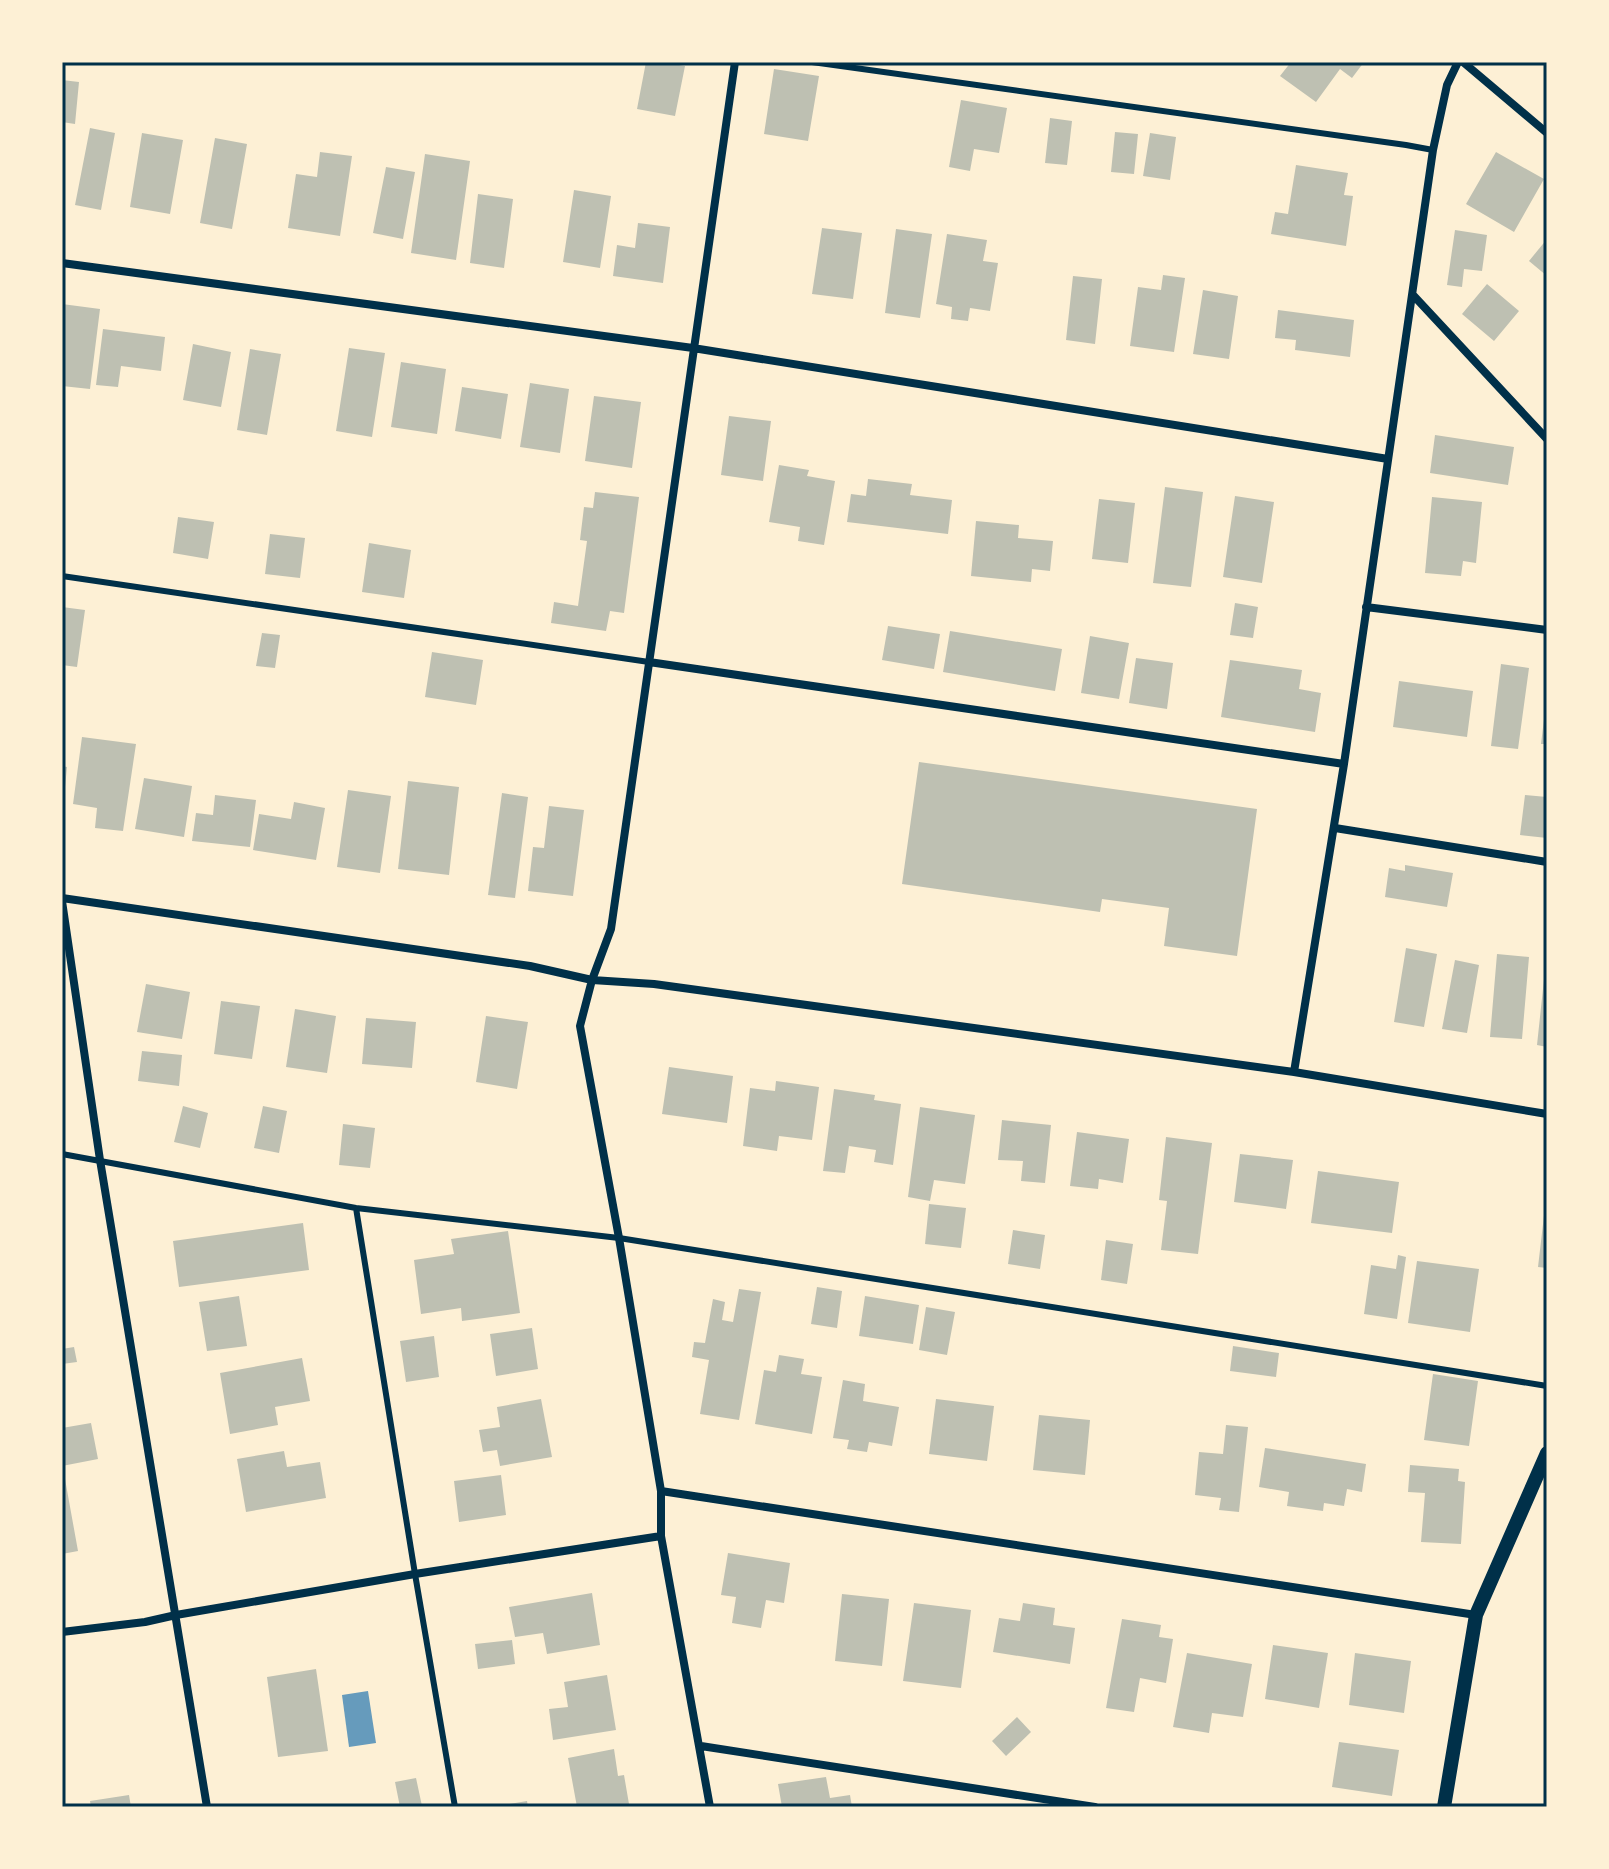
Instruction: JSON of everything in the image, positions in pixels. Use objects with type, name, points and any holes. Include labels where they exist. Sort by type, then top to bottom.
[{"type":"street","points":[[710,1807],[661,1536],[661,1491],[580,1026],[592,980],[611,929],[735,62]]},
{"type":"street","points":[[1294,1072],[1335,828],[1433,150],[1447,85],[1460,62],[1547,133]]},
{"type":"street","points":[[62,263],[693,348],[1388,459]]},
{"type":"street","points":[[1413,295],[1547,439]]},
{"type":"street","points":[[1366,607],[1547,630]]},
{"type":"street","points":[[649,662],[1344,764]]},
{"type":"street","points":[[1335,828],[1547,862]]},
{"type":"street","points":[[207,1807],[100,1160],[62,899],[530,966],[592,980],[654,984],[1294,1072],[1547,1114]]},
{"type":"street","points":[[1444,1807],[1476,1615],[1547,1453]]},
{"type":"street","points":[[661,1491],[1476,1615]]},
{"type":"street","points":[[62,1632],[145,1622],[415,1574],[661,1536]]},
{"type":"street","points":[[701,1746],[1095,1807]]},
{"type":"lane","points":[[812,62],[1433,150]]},
{"type":"lane","points":[[62,576],[649,662]]},
{"type":"lane","points":[[62,1154],[356,1208],[619,1238],[1547,1386]]},
{"type":"lane","points":[[356,1208],[455,1807]]},
{"type":"water","points":[[368,1691],[376,1743],[349,1747],[342,1695]]},
{"type":"building","points":[[646,62],[685,66],[675,116],[637,109]]},
{"type":"building","points":[[1291,62],[1364,62],[1352,78],[1340,69],[1316,102],[1280,76]]},
{"type":"building","points":[[774,69],[819,76],[808,141],[764,134]]},
{"type":"building","points":[[62,80],[79,82],[75,124],[62,122]]},
{"type":"building","points":[[961,100],[1007,108],[999,153],[974,149],[970,171],[949,167]]},
{"type":"building","points":[[1050,118],[1072,121],[1067,165],[1045,163]]},
{"type":"building","points":[[90,128],[115,133],[101,210],[75,205]]},
{"type":"building","points":[[1115,132],[1138,134],[1134,174],[1111,172]]},
{"type":"building","points":[[142,133],[183,140],[170,214],[130,207]]},
{"type":"building","points":[[1150,133],[1176,137],[1170,180],[1143,176]]},
{"type":"building","points":[[215,138],[247,144],[232,229],[200,223]]},
{"type":"building","points":[[320,152],[352,156],[340,236],[288,228],[296,174],[317,177]]},
{"type":"building","points":[[1496,152],[1544,179],[1514,232],[1466,204]]},
{"type":"building","points":[[425,154],[470,161],[456,260],[411,253]]},
{"type":"building","points":[[1296,165],[1348,173],[1344,195],[1353,196],[1346,246],[1271,234],[1275,212],[1288,214]]},
{"type":"building","points":[[386,167],[415,172],[403,239],[373,233]]},
{"type":"building","points":[[574,190],[611,196],[600,268],[563,262]]},
{"type":"building","points":[[478,194],[513,199],[504,268],[470,263]]},
{"type":"building","points":[[638,223],[670,227],[663,283],[613,276],[617,245],[635,248]]},
{"type":"building","points":[[822,228],[862,233],[853,299],[812,294]]},
{"type":"building","points":[[896,229],[932,234],[920,318],[885,313]]},
{"type":"building","points":[[1455,230],[1487,235],[1482,271],[1464,269],[1462,287],[1447,285]]},
{"type":"building","points":[[947,234],[987,240],[983,261],[998,263],[990,311],[970,308],[968,321],[951,319],[952,307],[936,304]]},
{"type":"building","points":[[1547,239],[1547,276],[1529,261]]},
{"type":"building","points":[[1163,275],[1185,278],[1174,352],[1130,346],[1138,287],[1161,290]]},
{"type":"building","points":[[1073,276],[1102,279],[1095,344],[1066,340]]},
{"type":"building","points":[[1487,284],[1519,311],[1494,341],[1462,314]]},
{"type":"building","points":[[1203,290],[1238,296],[1229,359],[1193,354]]},
{"type":"building","points":[[62,304],[100,309],[90,389],[62,386]]},
{"type":"building","points":[[1278,310],[1354,320],[1350,357],[1295,350],[1296,340],[1275,338]]},
{"type":"building","points":[[103,329],[165,337],[161,371],[121,366],[118,387],[96,385]]},
{"type":"building","points":[[193,344],[231,352],[221,407],[183,400]]},
{"type":"building","points":[[349,348],[385,353],[372,437],[336,431]]},
{"type":"building","points":[[250,349],[281,354],[267,435],[237,430]]},
{"type":"building","points":[[401,362],[446,369],[437,434],[391,427]]},
{"type":"building","points":[[530,383],[569,389],[560,453],[520,447]]},
{"type":"building","points":[[462,387],[508,394],[501,439],[455,431]]},
{"type":"building","points":[[594,396],[641,402],[632,468],[585,461]]},
{"type":"building","points":[[729,416],[771,421],[763,481],[721,475]]},
{"type":"building","points":[[1435,435],[1514,447],[1508,485],[1430,473]]},
{"type":"building","points":[[779,465],[809,470],[807,476],[835,481],[824,545],[798,541],[800,527],[769,522]]},
{"type":"building","points":[[868,479],[912,484],[910,495],[952,500],[948,534],[847,522],[851,494],[866,496]]},
{"type":"building","points":[[1165,487],[1203,492],[1191,587],[1153,583]]},
{"type":"building","points":[[595,492],[639,497],[624,613],[610,611],[606,631],[551,623],[554,602],[578,606],[587,541],[580,540],[584,507],[593,508]]},
{"type":"building","points":[[1235,496],[1274,502],[1262,583],[1223,577]]},
{"type":"building","points":[[1432,497],[1482,502],[1476,563],[1463,561],[1461,576],[1425,573]]},
{"type":"building","points":[[1099,499],[1135,503],[1128,563],[1092,559]]},
{"type":"building","points":[[178,517],[214,522],[208,559],[173,553]]},
{"type":"building","points":[[976,521],[1019,525],[1018,538],[1053,541],[1050,571],[1032,569],[1031,582],[971,576]]},
{"type":"building","points":[[270,534],[305,538],[300,578],[265,574]]},
{"type":"building","points":[[369,543],[411,550],[404,598],[362,592]]},
{"type":"building","points":[[1235,603],[1258,607],[1253,638],[1230,635]]},
{"type":"building","points":[[62,607],[85,610],[77,667],[62,665]]},
{"type":"building","points":[[888,626],[940,634],[934,669],[882,660]]},
{"type":"building","points":[[950,631],[1062,649],[1055,691],[943,672]]},
{"type":"building","points":[[262,633],[280,635],[275,668],[256,666]]},
{"type":"building","points":[[1090,636],[1129,643],[1119,699],[1081,693]]},
{"type":"building","points":[[432,652],[483,660],[476,705],[425,697]]},
{"type":"building","points":[[1136,658],[1173,663],[1167,709],[1129,703]]},
{"type":"building","points":[[1230,660],[1302,670],[1299,689],[1321,693],[1315,732],[1221,717]]},
{"type":"building","points":[[1501,664],[1529,668],[1518,749],[1491,746]]},
{"type":"building","points":[[1399,681],[1473,691],[1467,737],[1393,727]]},
{"type":"building","points":[[1545,711],[1547,744],[1541,744]]},
{"type":"building","points":[[82,737],[136,744],[123,831],[95,828],[97,808],[73,804]]},
{"type":"building","points":[[919,762],[1257,809],[1237,956],[1164,946],[1169,908],[1102,899],[1100,912],[902,884]]},
{"type":"building","points":[[62,766],[67,767],[64,797],[62,797]]},
{"type":"building","points":[[144,778],[192,786],[184,837],[135,829]]},
{"type":"building","points":[[408,781],[459,787],[449,875],[398,869]]},
{"type":"building","points":[[348,790],[391,796],[380,873],[337,867]]},
{"type":"building","points":[[502,793],[528,797],[515,898],[488,895]]},
{"type":"building","points":[[215,795],[256,800],[250,847],[192,841],[196,813],[213,815]]},
{"type":"building","points":[[1525,795],[1547,797],[1547,838],[1520,835]]},
{"type":"building","points":[[294,802],[325,808],[316,860],[253,850],[259,814],[291,819]]},
{"type":"building","points":[[549,806],[584,810],[573,896],[528,891],[533,847],[544,848]]},
{"type":"building","points":[[1405,865],[1453,873],[1447,907],[1385,897],[1389,868],[1405,871]]},
{"type":"building","points":[[1406,948],[1437,954],[1424,1027],[1394,1022]]},
{"type":"building","points":[[1497,954],[1529,957],[1522,1039],[1490,1037]]},
{"type":"building","points":[[1455,960],[1479,965],[1467,1033],[1442,1029]]},
{"type":"building","points":[[1547,970],[1547,1047],[1537,1045]]},
{"type":"building","points":[[146,984],[190,992],[182,1039],[137,1032]]},
{"type":"building","points":[[221,1001],[260,1006],[252,1059],[214,1054]]},
{"type":"building","points":[[295,1009],[336,1016],[327,1073],[286,1067]]},
{"type":"building","points":[[486,1016],[528,1022],[517,1089],[476,1082]]},
{"type":"building","points":[[366,1018],[416,1022],[412,1068],[362,1064]]},
{"type":"building","points":[[142,1051],[182,1055],[179,1086],[138,1081]]},
{"type":"building","points":[[669,1067],[733,1076],[727,1123],[662,1114]]},
{"type":"building","points":[[776,1081],[819,1087],[812,1140],[779,1136],[777,1151],[743,1146],[750,1088],[775,1091]]},
{"type":"building","points":[[834,1089],[875,1095],[874,1100],[901,1104],[893,1165],[874,1162],[876,1150],[849,1146],[845,1173],[823,1171]]},
{"type":"building","points":[[183,1106],[208,1113],[200,1148],[174,1142]]},
{"type":"building","points":[[263,1106],[287,1111],[279,1153],[254,1148]]},
{"type":"building","points":[[920,1107],[975,1115],[965,1184],[934,1180],[930,1201],[908,1197]]},
{"type":"building","points":[[1002,1120],[1051,1125],[1045,1183],[1021,1181],[1023,1161],[998,1160]]},
{"type":"building","points":[[343,1124],[375,1128],[370,1168],[339,1165]]},
{"type":"building","points":[[1077,1132],[1129,1139],[1123,1183],[1099,1179],[1098,1189],[1070,1186]]},
{"type":"building","points":[[1166,1137],[1212,1143],[1198,1254],[1161,1250],[1167,1201],[1159,1200]]},
{"type":"building","points":[[1240,1154],[1293,1160],[1286,1209],[1234,1202]]},
{"type":"building","points":[[1318,1171],[1399,1182],[1392,1233],[1311,1223]]},
{"type":"building","points":[[929,1204],[966,1208],[961,1248],[925,1244]]},
{"type":"building","points":[[1547,1207],[1547,1268],[1538,1267]]},
{"type":"building","points":[[303,1223],[309,1270],[179,1287],[173,1241]]},
{"type":"building","points":[[1013,1230],[1045,1235],[1040,1269],[1008,1264]]},
{"type":"building","points":[[508,1231],[520,1313],[462,1321],[461,1308],[421,1314],[414,1260],[454,1254],[451,1239]]},
{"type":"building","points":[[1106,1240],[1133,1244],[1127,1284],[1101,1280]]},
{"type":"building","points":[[1398,1255],[1406,1257],[1397,1319],[1364,1314],[1371,1265],[1396,1269]]},
{"type":"building","points":[[1417,1261],[1479,1269],[1470,1332],[1408,1323]]},
{"type":"building","points":[[817,1287],[842,1291],[837,1328],[811,1324]]},
{"type":"building","points":[[739,1289],[761,1292],[739,1420],[700,1414],[709,1360],[692,1357],[694,1342],[705,1343],[713,1299],[725,1302],[722,1320],[733,1322]]},
{"type":"building","points":[[239,1296],[247,1346],[207,1351],[199,1302]]},
{"type":"building","points":[[865,1296],[919,1305],[913,1344],[859,1336]]},
{"type":"building","points":[[926,1307],[955,1312],[947,1355],[919,1350]]},
{"type":"building","points":[[532,1328],[538,1369],[496,1376],[490,1334]]},
{"type":"building","points":[[434,1336],[439,1377],[406,1382],[400,1341]]},
{"type":"building","points":[[1233,1346],[1279,1353],[1276,1377],[1230,1371]]},
{"type":"building","points":[[74,1347],[77,1362],[62,1364],[62,1349]]},
{"type":"building","points":[[779,1355],[804,1359],[801,1374],[822,1377],[812,1434],[755,1424],[764,1370],[776,1372]]},
{"type":"building","points":[[302,1358],[310,1401],[275,1407],[278,1425],[230,1434],[220,1373]]},
{"type":"building","points":[[1433,1374],[1478,1381],[1469,1446],[1424,1440]]},
{"type":"building","points":[[843,1380],[865,1384],[863,1401],[899,1407],[892,1446],[869,1442],[867,1452],[847,1449],[849,1440],[833,1438]]},
{"type":"building","points":[[541,1399],[552,1457],[500,1466],[497,1450],[483,1452],[479,1430],[500,1427],[497,1407]]},
{"type":"building","points":[[936,1399],[994,1406],[987,1461],[929,1454]]},
{"type":"building","points":[[1039,1415],[1090,1420],[1085,1475],[1033,1470]]},
{"type":"building","points":[[91,1423],[98,1459],[62,1466],[62,1428]]},
{"type":"building","points":[[1226,1425],[1248,1427],[1239,1512],[1219,1510],[1221,1498],[1195,1495],[1199,1452],[1223,1454]]},
{"type":"building","points":[[1265,1448],[1366,1464],[1362,1492],[1347,1489],[1344,1506],[1324,1503],[1323,1511],[1287,1506],[1289,1492],[1259,1487]]},
{"type":"building","points":[[284,1451],[287,1467],[320,1462],[326,1498],[246,1512],[237,1459]]},
{"type":"building","points":[[1410,1465],[1459,1469],[1458,1481],[1465,1482],[1461,1544],[1421,1542],[1425,1493],[1408,1492]]},
{"type":"building","points":[[501,1475],[506,1515],[459,1522],[454,1481]]},
{"type":"building","points":[[62,1479],[65,1479],[78,1551],[62,1554]]},
{"type":"building","points":[[728,1553],[790,1563],[784,1603],[766,1600],[761,1628],[732,1623],[736,1597],[721,1595]]},
{"type":"building","points":[[592,1593],[600,1645],[547,1654],[543,1633],[515,1637],[509,1607]]},
{"type":"building","points":[[842,1594],[889,1599],[882,1666],[835,1661]]},
{"type":"building","points":[[914,1603],[971,1610],[961,1688],[903,1681]]},
{"type":"building","points":[[1023,1603],[1055,1608],[1053,1625],[1075,1628],[1070,1664],[993,1652],[999,1618],[1020,1621]]},
{"type":"building","points":[[1122,1619],[1161,1625],[1159,1637],[1173,1639],[1166,1683],[1140,1678],[1134,1712],[1106,1708]]},
{"type":"building","points":[[512,1640],[515,1664],[478,1669],[475,1644]]},
{"type":"building","points":[[1273,1645],[1328,1653],[1319,1708],[1265,1699]]},
{"type":"building","points":[[1187,1653],[1252,1664],[1243,1717],[1212,1713],[1209,1733],[1173,1727]]},
{"type":"building","points":[[1355,1653],[1411,1661],[1404,1713],[1349,1705]]},
{"type":"building","points":[[316,1669],[328,1751],[278,1757],[267,1677]]},
{"type":"building","points":[[607,1675],[616,1730],[553,1740],[549,1709],[568,1707],[564,1682]]},
{"type":"building","points":[[1017,1717],[1031,1732],[1006,1756],[992,1741]]},
{"type":"building","points":[[1339,1742],[1399,1750],[1392,1796],[1332,1787]]},
{"type":"building","points":[[614,1749],[618,1776],[624,1775],[629,1804],[577,1807],[568,1758]]},
{"type":"building","points":[[826,1777],[830,1798],[850,1795],[852,1807],[782,1807],[778,1784]]},
{"type":"building","points":[[416,1778],[422,1806],[400,1807],[395,1782]]},
{"type":"building","points":[[129,1795],[131,1807],[91,1807],[90,1801]]},
{"type":"building","points":[[527,1801],[528,1807],[503,1807],[503,1805]]}]
